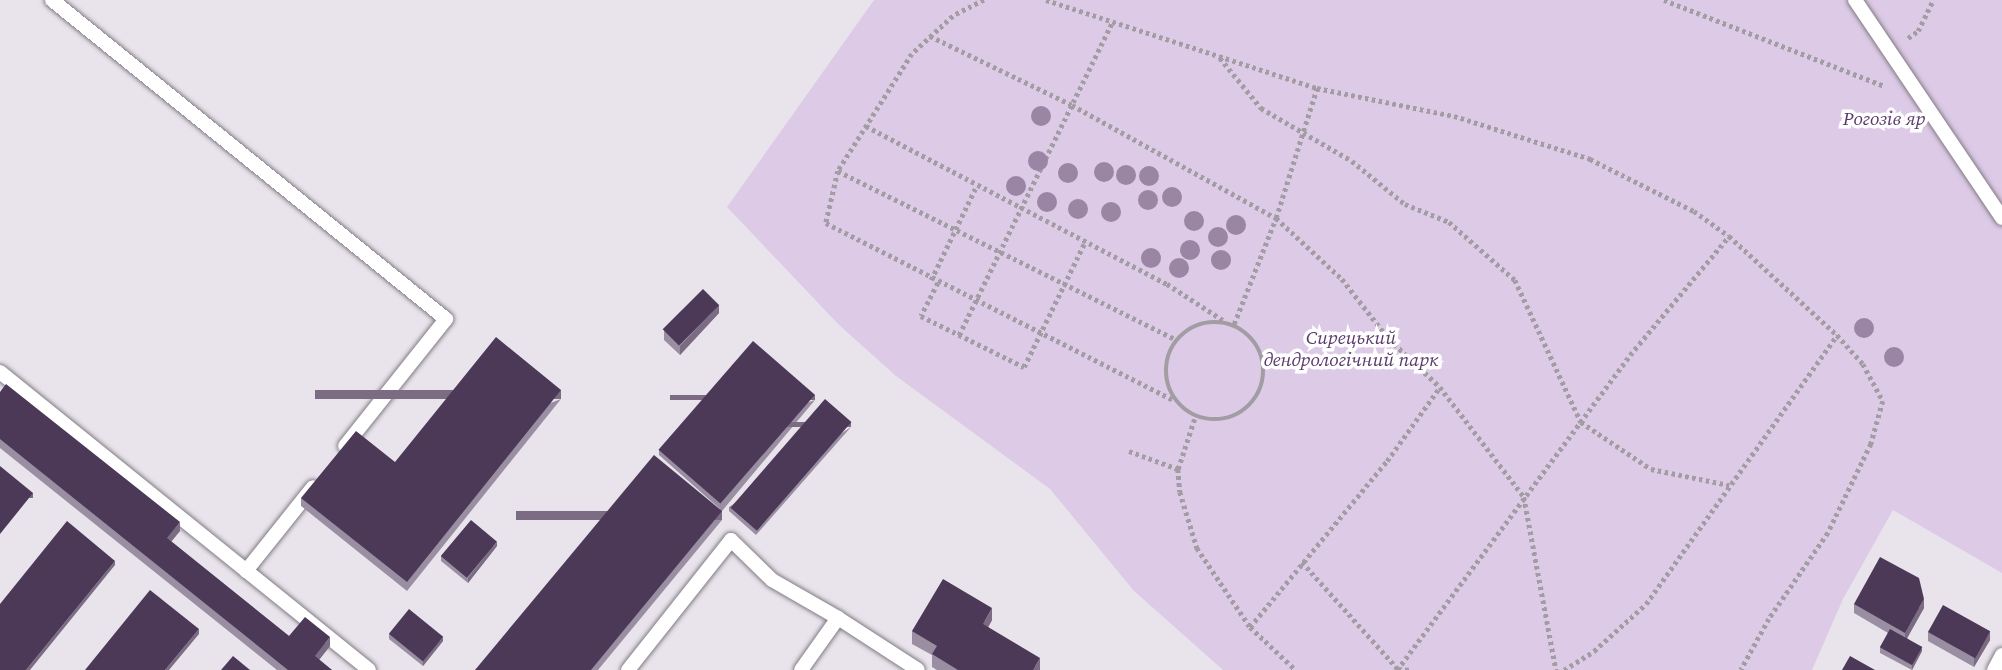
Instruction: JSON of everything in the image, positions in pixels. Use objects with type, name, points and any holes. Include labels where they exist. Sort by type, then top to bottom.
[{"type":"lane","points":[[52,0],[446,319],[246,570]]},
{"type":"lane","points":[[1856,0],[2002,218]]},
{"type":"lane","points":[[0,372],[369,670]]},
{"type":"lane","points":[[628,670],[731,540],[772,580],[838,618],[918,670]]},
{"type":"lane","points":[[801,670],[838,618]]},
{"type":"lane","points":[[1994,670],[2002,655]]},
{"type":"path","points":[[866,126],[976,187],[1167,284],[1226,322],[1234,324],[1256,343],[1265,371],[1259,395],[1243,413],[1220,421],[1195,417],[1174,400],[938,283],[826,223],[838,171],[866,126],[912,54],[953,16],[984,0]]},
{"type":"path","points":[[1046,0],[1317,88],[1454,116],[1590,159],[1656,189],[1728,236],[1837,335],[1863,364],[1883,401],[1871,444],[1828,533],[1769,619],[1741,670]]},
{"type":"path","points":[[1664,0],[1923,100]]},
{"type":"path","points":[[1894,57],[1918,30],[1933,0]]},
{"type":"path","points":[[959,335],[1112,23]]},
{"type":"path","points":[[930,36],[1072,105],[1276,218],[1342,279],[1389,339],[1440,387],[1524,498],[1556,670]]},
{"type":"path","points":[[1219,57],[1261,107],[1352,161],[1405,204],[1449,222],[1515,280],[1581,422],[1651,469],[1729,485]]},
{"type":"path","points":[[1234,324],[1276,218],[1306,132],[1317,88]]},
{"type":"path","points":[[838,171],[1175,339]]},
{"type":"path","points":[[931,279],[976,187]]},
{"type":"path","points":[[1397,669],[1581,422],[1728,236]]},
{"type":"path","points":[[938,283],[921,316],[1024,367],[1085,242]]},
{"type":"path","points":[[1174,400],[1165,372],[1175,339],[1196,325],[1226,322]]},
{"type":"path","points":[[1564,670],[1594,651],[1646,604],[1837,335]]},
{"type":"path","points":[[1250,627],[1387,461],[1440,387]]},
{"type":"path","points":[[1195,417],[1178,469],[1180,492],[1197,548],[1250,627],[1296,670]]},
{"type":"path","points":[[1129,451],[1178,469]]},
{"type":"path","points":[[1302,562],[1397,669],[1411,670]]},
{"type":"green space","name":"Сирецький дендрологічний парк","points":[[874,0],[2002,0],[2002,573],[1893,510],[1843,599],[1812,670],[1223,670],[1134,591],[1050,489],[896,376],[839,325],[727,207]]},
{"type":"building","points":[[703,289],[719,305],[679,346],[663,329]]},
{"type":"building","points":[[496,337],[561,390],[407,582],[301,498],[356,431],[395,462]]},
{"type":"building","points":[[753,341],[815,395],[720,503],[659,450]]},
{"type":"building","points":[[6,384],[180,522],[167,538],[289,636],[305,617],[330,637],[315,656],[332,670],[288,670],[0,439],[0,392]]},
{"type":"building","points":[[825,399],[851,422],[757,531],[731,508]]},
{"type":"building","points":[[654,455],[722,511],[591,670],[475,670]]},
{"type":"building","points":[[0,466],[33,493],[0,534]]},
{"type":"building","points":[[471,520],[497,542],[467,578],[441,556]]},
{"type":"building","points":[[67,521],[115,561],[26,670],[0,670],[0,604]]},
{"type":"building","points":[[1880,557],[1919,578],[1924,599],[1905,633],[1854,604]]},
{"type":"building","points":[[943,579],[992,608],[983,624],[1040,658],[1033,670],[958,670],[932,654],[937,646],[912,631]]},
{"type":"building","points":[[150,590],[199,629],[165,670],[85,670]]},
{"type":"building","points":[[1943,605],[1990,631],[1975,658],[1928,632]]},
{"type":"building","points":[[409,609],[443,637],[423,662],[389,634]]},
{"type":"building","points":[[1890,629],[1922,647],[1912,665],[1880,647]]},
{"type":"building","points":[[233,656],[250,670],[221,670]]},
{"type":"building","points":[[1850,656],[1875,670],[1842,670]]},
{"type":"park label","name":"Рогозів яр","points":[[1884,119]]}]
